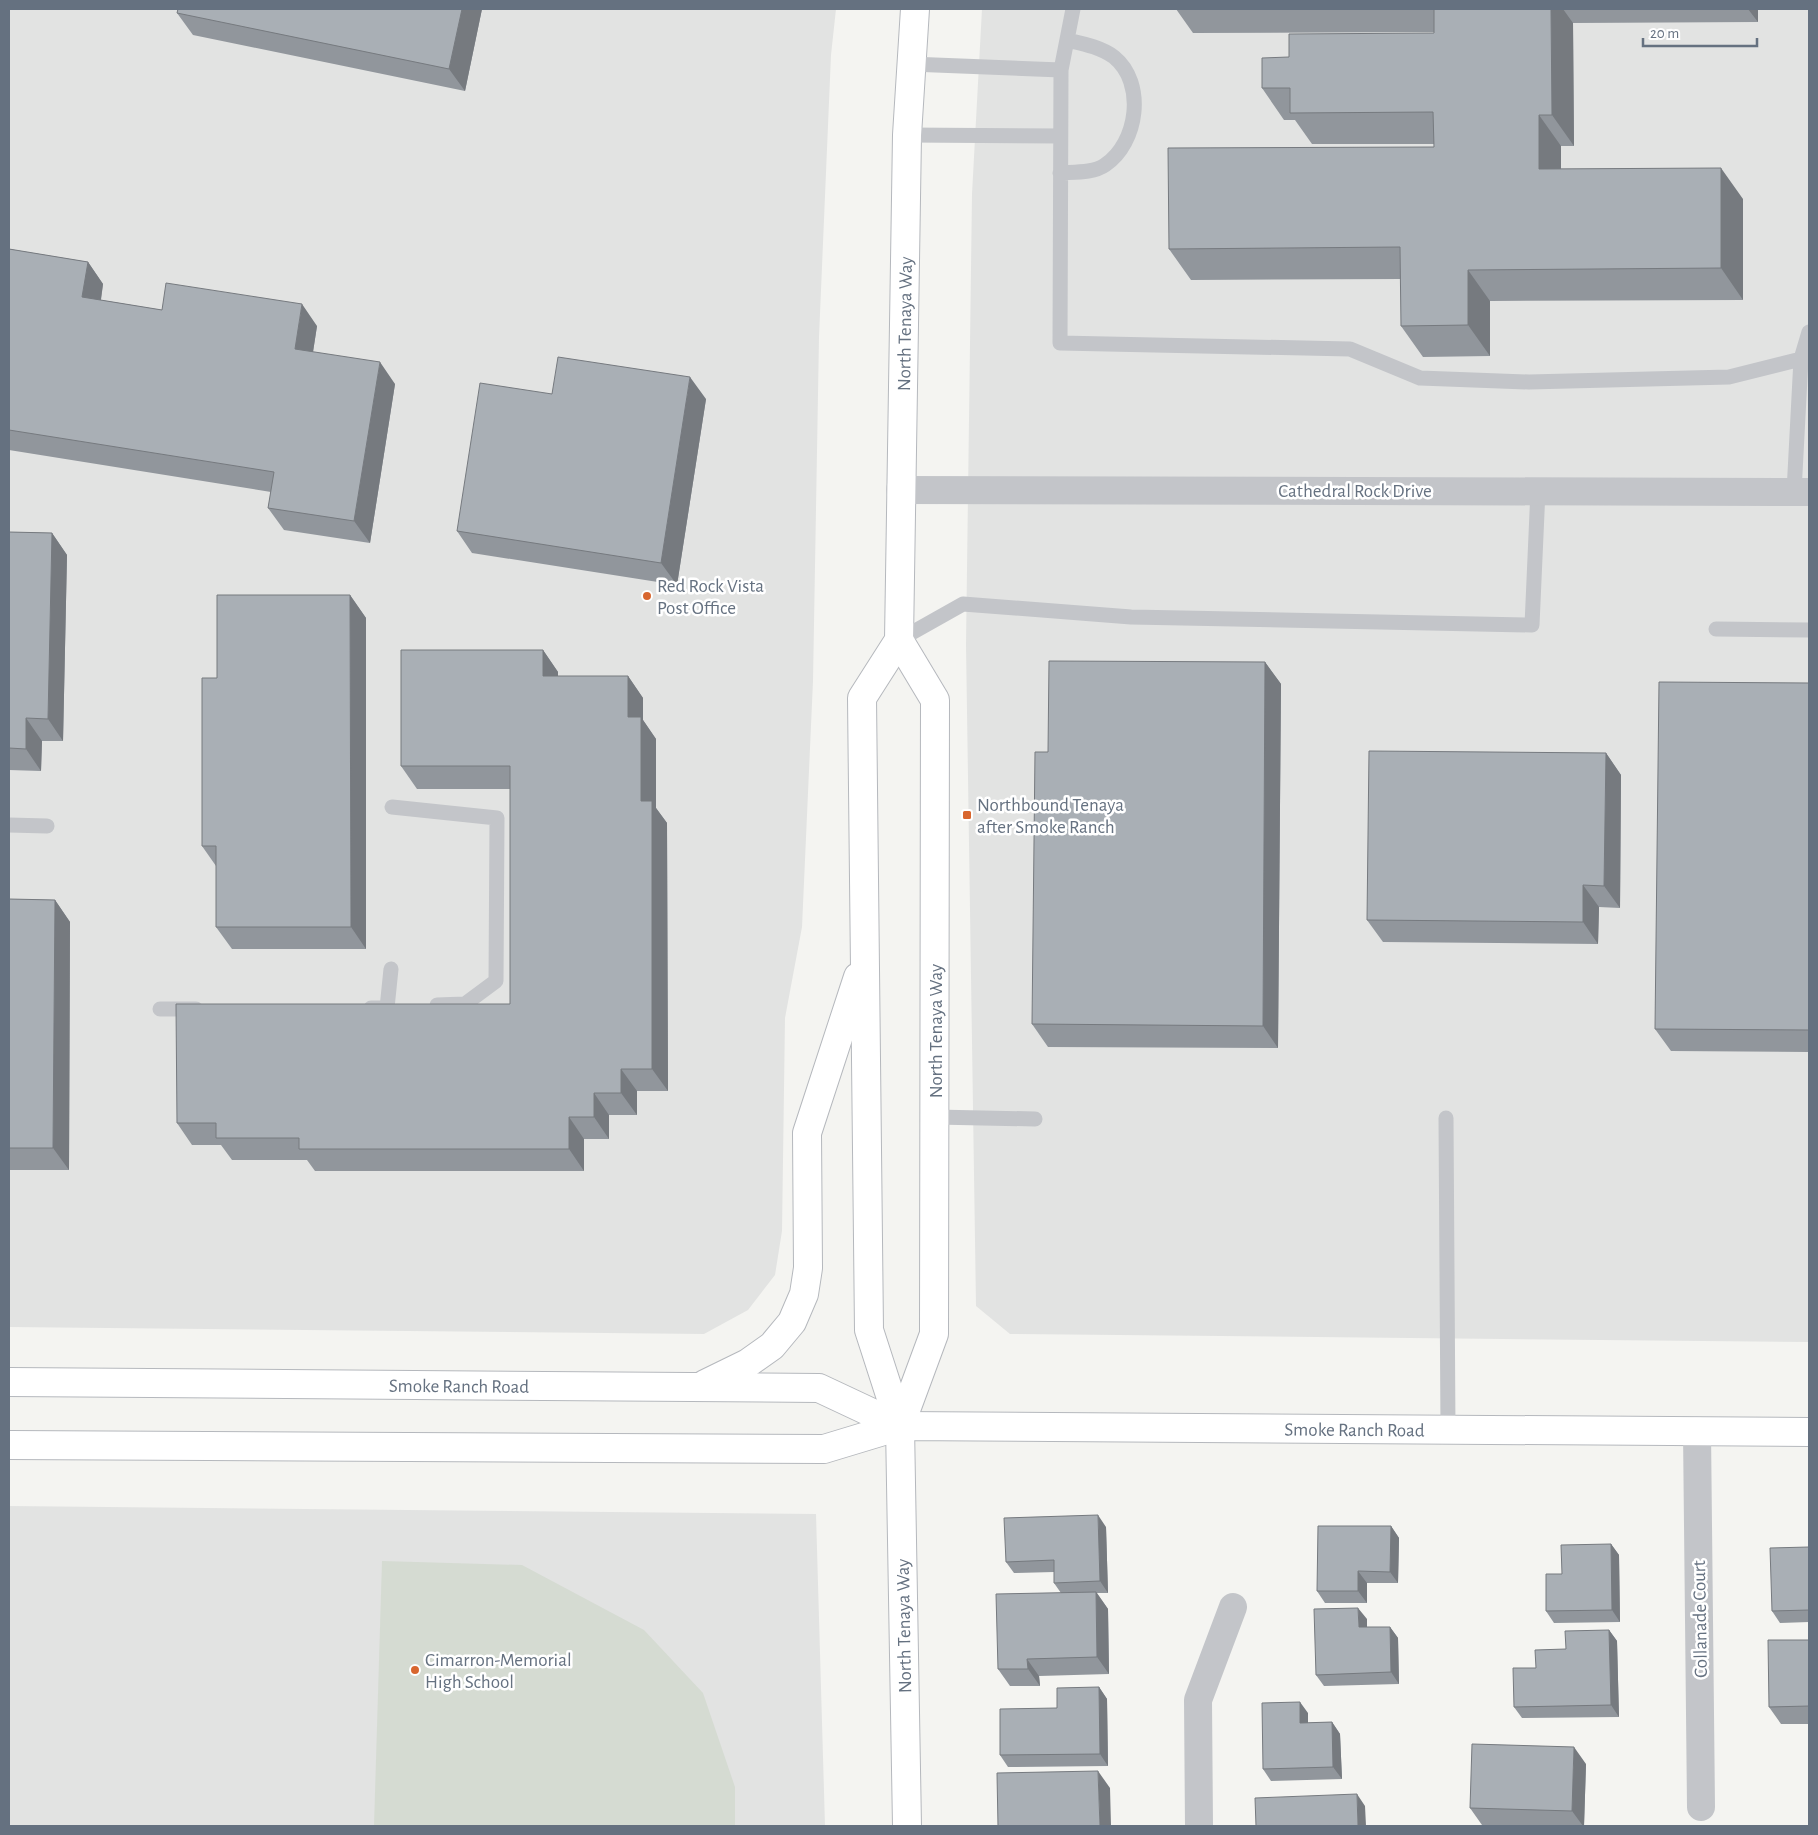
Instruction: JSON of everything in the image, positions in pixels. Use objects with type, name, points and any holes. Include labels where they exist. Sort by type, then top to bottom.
[{"type":"main road","name":"North Tenaya Way","points":[[900,1426],[934,1334],[935,700],[899,640],[907,135],[910,64],[915,9]]},
{"type":"main road","name":"North Tenaya Way","points":[[899,640],[862,698],[869,1330],[900,1426],[907,1826]]},
{"type":"main road","points":[[698,1387],[748,1363],[772,1346],[792,1322],[804,1294],[808,1268],[807,1133],[865,957]]},
{"type":"main road","name":"Smoke Ranch Road","points":[[9,1382],[819,1388],[900,1426]]},
{"type":"main road","name":"Smoke Ranch Road","points":[[9,1445],[824,1449],[900,1426],[1809,1432]]},
{"type":"street","name":"Cathedral Rock Drive","points":[[900,490],[1802,492]]},
{"type":"street","name":"Collanade Court","points":[[1697,1431],[1701,1807]]},
{"type":"street","points":[[1199,1826],[1198,1700],[1233,1607]]},
{"type":"lane","points":[[1073,9],[1061,70],[1060,343],[1350,349],[1420,378],[1529,382],[1728,377],[1801,359]]},
{"type":"lane","points":[[1060,173],[1105,166],[1121,150],[1136,108],[1129,76],[1116,59],[1100,48],[1068,40]]},
{"type":"lane","points":[[910,64],[1061,70]]},
{"type":"lane","points":[[907,135],[1060,136]]},
{"type":"lane","points":[[1802,492],[1801,359],[1809,332]]},
{"type":"lane","points":[[899,640],[963,604],[1131,617],[1532,625],[1538,490]]},
{"type":"lane","points":[[1716,629],[1809,630]]},
{"type":"lane","points":[[392,808],[497,818],[496,981],[465,1004],[426,1006]]},
{"type":"lane","points":[[9,826],[48,826]]},
{"type":"lane","points":[[387,1008],[391,969]]},
{"type":"lane","points":[[357,1008],[406,1007]]},
{"type":"lane","points":[[160,1009],[209,1009]]},
{"type":"lane","points":[[934,1117],[1035,1119]]},
{"type":"lane","points":[[1446,1118],[1448,1429]]},
{"type":"shaded area","points":[[9,9],[836,9],[831,55],[819,337],[813,681],[802,927],[785,1018],[782,1231],[775,1275],[748,1310],[704,1334],[9,1327]]},
{"type":"shaded area","points":[[982,9],[1809,9],[1809,1342],[1010,1334],[976,1306],[966,645],[972,194]]},
{"type":"shaded area","name":"Cimarron-Memorial High School","points":[[9,1506],[816,1514],[825,1826],[9,1826]]},
{"type":"shaded area","points":[[382,1561],[522,1565],[644,1630],[703,1693],[735,1787],[735,1826],[374,1826]]},
{"type":"building","points":[[178,9],[462,9],[449,69],[177,13]]},
{"type":"building","points":[[1434,9],[1551,9],[1552,115],[1539,115],[1539,169],[1721,168],[1721,268],[1468,270],[1468,325],[1401,326],[1400,247],[1169,249],[1168,148],[1434,147],[1433,112],[1290,113],[1290,88],[1262,88],[1262,58],[1289,57],[1289,34],[1434,33]]},
{"type":"building","points":[[9,249],[88,262],[82,297],[162,310],[166,283],[302,304],[295,349],[380,362],[354,521],[268,508],[274,472],[9,430]]},
{"type":"building","points":[[558,357],[690,377],[661,563],[457,531],[480,383],[552,394]]},
{"type":"building","points":[[9,532],[52,533],[48,719],[26,718],[26,749],[9,748]]},
{"type":"building","points":[[217,595],[350,595],[351,927],[216,927],[216,846],[202,846],[202,678],[217,678]]},
{"type":"building","points":[[401,650],[543,650],[543,676],[628,676],[628,717],[641,717],[641,801],[652,801],[652,1069],[621,1069],[621,1093],[594,1093],[594,1117],[569,1117],[569,1149],[299,1149],[299,1138],[216,1138],[216,1123],[177,1123],[176,1004],[510,1004],[510,766],[401,766]]},
{"type":"building","points":[[1049,661],[1265,662],[1263,1026],[1032,1024],[1035,752],[1048,752]]},
{"type":"building","points":[[1659,682],[1809,683],[1809,1030],[1655,1029]]},
{"type":"building","points":[[1369,751],[1606,753],[1604,886],[1583,885],[1583,922],[1367,920]]},
{"type":"building","points":[[9,899],[55,900],[53,1148],[9,1148]]},
{"type":"building","points":[[1098,1515],[1100,1581],[1054,1583],[1054,1560],[1006,1562],[1004,1518]]},
{"type":"building","points":[[1318,1526],[1391,1526],[1390,1572],[1358,1571],[1358,1591],[1317,1591]]},
{"type":"building","points":[[1611,1544],[1612,1610],[1546,1611],[1546,1574],[1562,1574],[1561,1545]]},
{"type":"building","points":[[1809,1547],[1809,1610],[1772,1611],[1770,1548]]},
{"type":"building","points":[[1096,1592],[1097,1657],[1027,1659],[1028,1669],[998,1669],[996,1594]]},
{"type":"building","points":[[1358,1608],[1359,1627],[1390,1627],[1391,1672],[1316,1675],[1314,1609]]},
{"type":"building","points":[[1609,1630],[1611,1705],[1514,1707],[1513,1668],[1536,1668],[1535,1650],[1566,1649],[1565,1631]]},
{"type":"building","points":[[1768,1640],[1809,1640],[1809,1706],[1769,1707]]},
{"type":"building","points":[[1099,1687],[1100,1754],[1000,1755],[1000,1709],[1057,1708],[1057,1688]]},
{"type":"building","points":[[1300,1702],[1300,1723],[1332,1722],[1333,1767],[1263,1769],[1262,1703]]},
{"type":"building","points":[[1472,1744],[1574,1747],[1572,1811],[1470,1808]]},
{"type":"building","points":[[1098,1771],[1100,1826],[998,1826],[997,1773]]},
{"type":"building","points":[[1357,1794],[1358,1826],[1256,1826],[1255,1798]]},
{"type":"place","name":"Red Rock Vista Post Office","points":[[647,596]]},
{"type":"place","name":"Northbound Tenaya after Smoke Ranch","points":[[967,815]]},
{"type":"place","name":"Cimarron-Memorial High School","points":[[415,1670]]}]
